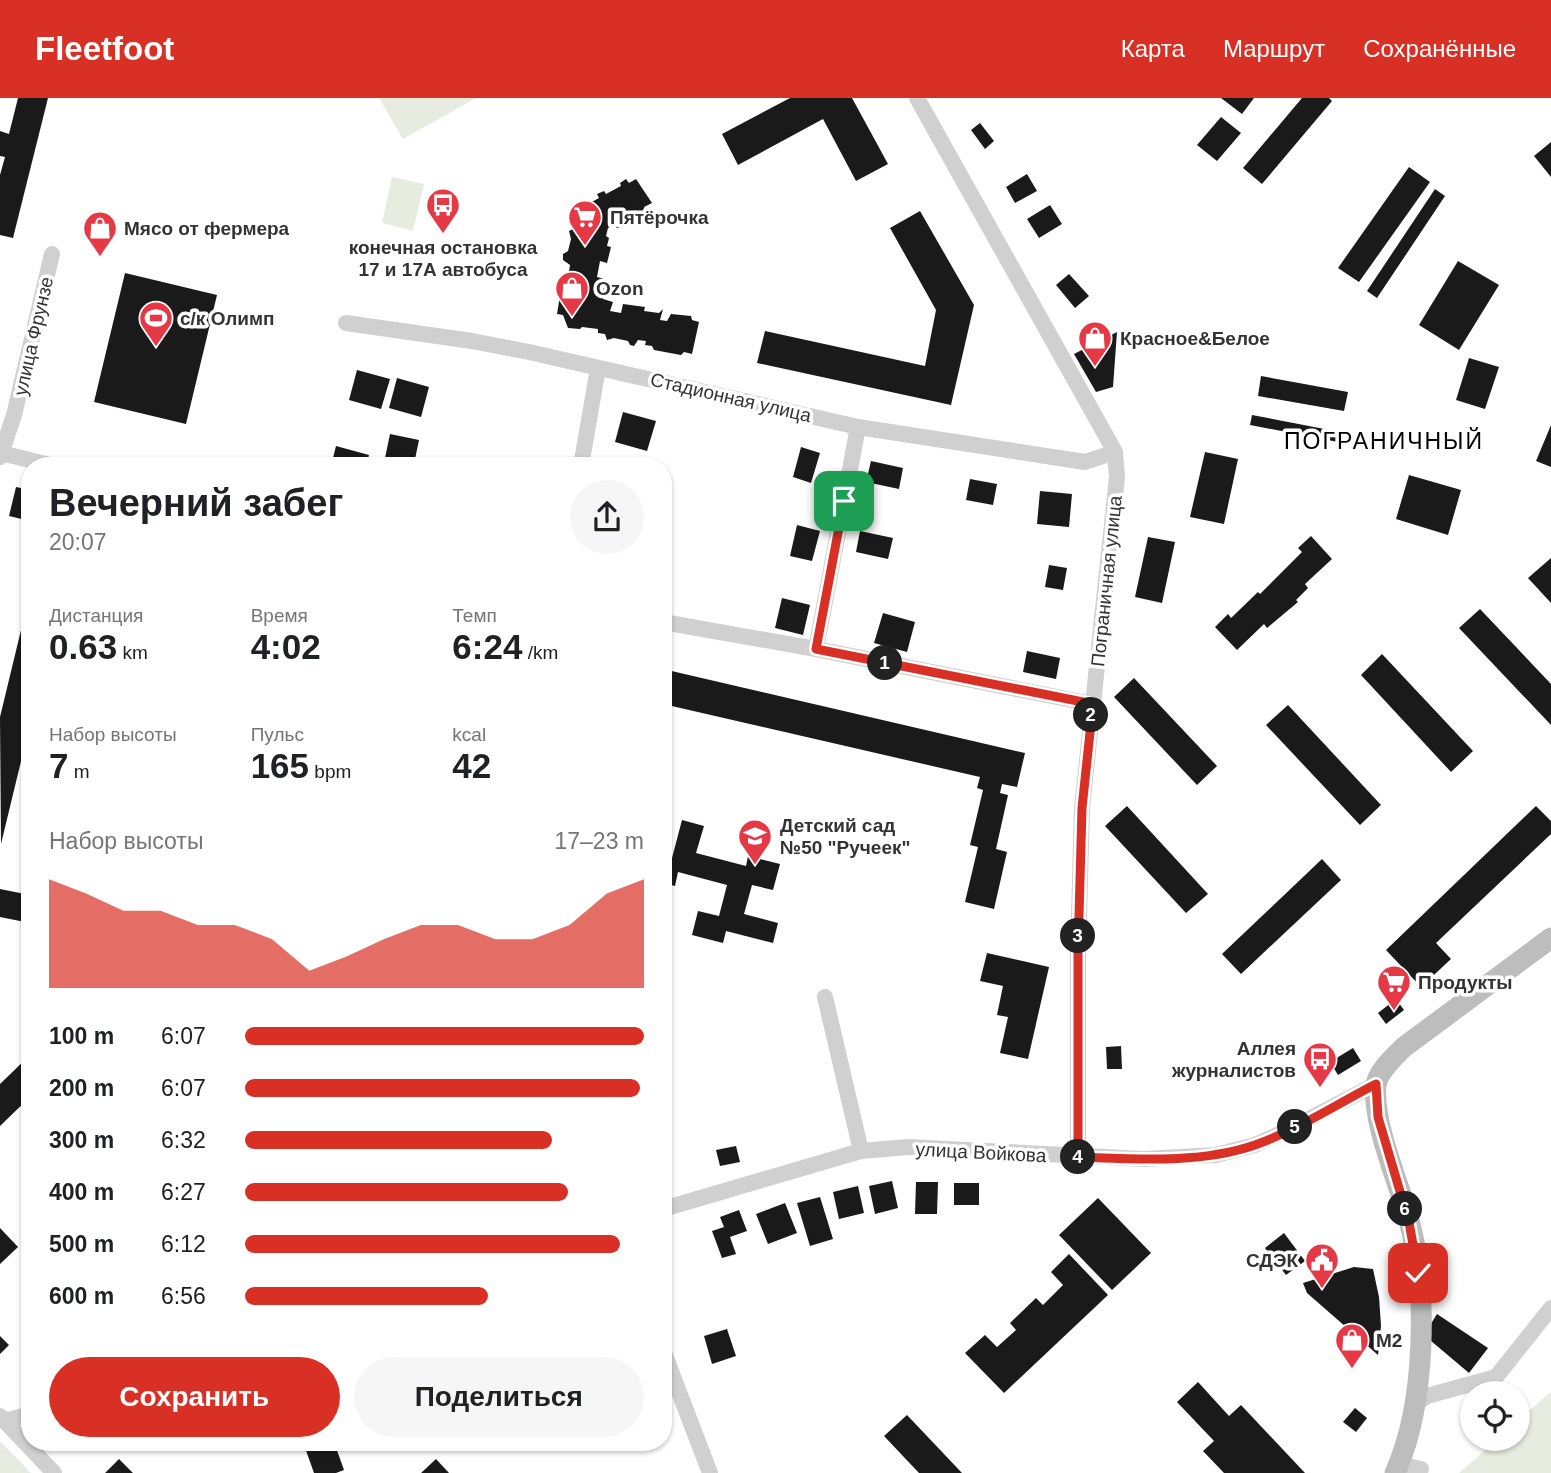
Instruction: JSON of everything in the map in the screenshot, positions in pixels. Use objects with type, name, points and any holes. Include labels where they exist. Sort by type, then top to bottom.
[{"type":"main road","points":[[1397,1469],[1415,1404],[1421,1330],[1418,1273],[1409,1222],[1378,1117],[1376,1084],[1386,1066],[1404,1047],[1551,938]]},
{"type":"street","name":"Пограничная улица","points":[[917,98],[1115,452],[1118,477],[1082,808],[1078,952],[1078,1157]]},
{"type":"street","name":"улица Фрунзе","points":[[0,455],[14,415],[52,254]]},
{"type":"street","name":"Стадионная улица","points":[[346,323],[472,341],[858,426],[1085,462],[1115,452]]},
{"type":"street","points":[[583,457],[598,368]]},
{"type":"street","points":[[816,649],[858,426]]},
{"type":"street","points":[[0,455],[21,459]]},
{"type":"street","points":[[672,624],[1093,704]]},
{"type":"street","points":[[825,997],[861,1151]]},
{"type":"street","name":"улица Войкова","points":[[672,1206],[861,1151],[908,1147],[1144,1159],[1216,1155],[1255,1145],[1376,1084]]},
{"type":"street","points":[[1415,1404],[1427,1396],[1496,1377],[1551,1308]]},
{"type":"street","points":[[672,1374],[710,1473]]},
{"type":"street","points":[[2,1418],[21,1415]]},
{"type":"street","points":[[2,1418],[21,1438]]},
{"type":"street","points":[[33,1451],[54,1473]]},
{"type":"street","points":[[1397,1469],[1421,1469]]},
{"type":"shaded area","points":[[379,98],[476,98],[403,139]]},
{"type":"shaded area","points":[[392,177],[424,184],[413,231],[382,223]]},
{"type":"shaded area","points":[[1551,1392],[1551,1473],[1459,1473],[1484,1451],[1530,1451],[1530,1410]]},
{"type":"shaded area","points":[[0,1441],[31,1473],[0,1473]]},
{"type":"building","points":[[18,98],[48,98],[13,238],[0,235],[0,175],[5,157],[0,156],[0,131],[9,134]]},
{"type":"building","points":[[790,98],[852,98],[888,164],[856,181],[823,119],[738,165],[722,134]]},
{"type":"building","points":[[1221,98],[1254,98],[1242,114]]},
{"type":"building","points":[[1302,98],[1329,98],[1332,101],[1262,184],[1243,168]]},
{"type":"building","points":[[1221,117],[1241,133],[1217,161],[1197,145]]},
{"type":"building","points":[[980,123],[994,141],[985,149],[971,130]]},
{"type":"building","points":[[1551,142],[1551,177],[1534,156]]},
{"type":"building","points":[[1409,167],[1430,182],[1359,282],[1338,268]]},
{"type":"building","points":[[1027,174],[1037,191],[1015,203],[1006,187]]},
{"type":"building","points":[[626,179],[629,183],[636,179],[652,203],[644,207],[647,211],[626,221],[624,226],[617,228],[614,225],[608,228],[607,246],[611,247],[607,263],[600,261],[597,277],[604,279],[602,288],[606,289],[603,299],[613,302],[610,311],[621,313],[623,304],[645,307],[644,311],[659,313],[663,309],[660,320],[667,321],[671,314],[691,316],[692,320],[699,322],[692,354],[684,352],[681,355],[654,350],[652,346],[645,345],[646,341],[638,340],[634,346],[628,341],[614,338],[607,340],[605,334],[598,333],[598,329],[568,328],[563,315],[557,314],[563,277],[568,278],[570,265],[563,260],[563,254],[568,251],[571,239],[569,231],[575,228],[579,209],[599,198],[597,194],[604,191],[606,194],[621,186],[620,183]]},
{"type":"building","points":[[1435,189],[1445,196],[1377,298],[1367,291]]},
{"type":"building","points":[[1050,205],[1062,224],[1039,238],[1027,219]]},
{"type":"building","points":[[920,211],[974,305],[951,405],[757,363],[765,331],[925,366],[936,310],[890,228]]},
{"type":"building","points":[[1458,261],[1499,285],[1459,350],[1419,325]]},
{"type":"building","name":"с/к Олимп","points":[[125,273],[217,295],[186,424],[94,402]]},
{"type":"building","points":[[1069,274],[1089,296],[1075,308],[1056,285]]},
{"type":"building","points":[[1117,332],[1113,387],[1096,392],[1074,354]]},
{"type":"building","points":[[1469,358],[1499,367],[1485,409],[1456,400]]},
{"type":"building","points":[[357,370],[390,379],[381,409],[349,400]]},
{"type":"building","points":[[1261,376],[1348,392],[1344,411],[1258,396]]},
{"type":"building","points":[[397,378],[429,387],[421,417],[389,408]]},
{"type":"building","points":[[623,412],[656,421],[647,451],[615,442]]},
{"type":"building","points":[[1252,415],[1340,432],[1338,442],[1250,425]]},
{"type":"building","points":[[1551,425],[1551,467],[1536,461]]},
{"type":"building","points":[[390,434],[419,440],[415,457],[385,457]]},
{"type":"building","points":[[336,446],[369,455],[368,457],[333,457]]},
{"type":"building","points":[[801,447],[820,453],[811,483],[793,477]]},
{"type":"building","points":[[1205,452],[1238,459],[1224,524],[1190,517]]},
{"type":"building","points":[[871,461],[903,468],[899,489],[866,482]]},
{"type":"building","points":[[1409,475],[1461,490],[1448,535],[1396,519]]},
{"type":"building","points":[[970,479],[997,484],[993,505],[966,500]]},
{"type":"building","points":[[16,487],[21,488],[21,519],[9,516]]},
{"type":"building","points":[[1040,491],[1072,494],[1069,527],[1037,524]]},
{"type":"building","points":[[797,525],[820,531],[812,561],[790,556]]},
{"type":"building","points":[[860,531],[893,538],[888,559],[856,552]]},
{"type":"building","points":[[1311,536],[1332,559],[1305,584],[1308,588],[1296,600],[1298,602],[1267,628],[1264,624],[1237,650],[1215,627],[1228,614],[1231,618],[1258,592],[1260,594],[1302,552],[1298,548]]},
{"type":"building","points":[[1148,537],[1175,542],[1162,603],[1135,597]]},
{"type":"building","points":[[1551,558],[1551,603],[1528,578]]},
{"type":"building","points":[[1049,565],[1067,568],[1063,590],[1045,587]]},
{"type":"building","points":[[782,598],[810,605],[803,635],[775,628]]},
{"type":"building","points":[[1480,609],[1551,684],[1551,725],[1459,628]]},
{"type":"building","points":[[883,613],[915,622],[907,652],[874,643]]},
{"type":"building","points":[[21,630],[21,761],[1,844],[0,717]]},
{"type":"building","points":[[1027,651],[1060,658],[1056,679],[1023,672]]},
{"type":"building","points":[[1382,654],[1473,751],[1451,772],[1361,675]]},
{"type":"building","points":[[672,671],[1025,753],[1017,787],[1002,784],[1000,793],[1008,795],[996,849],[1007,852],[994,909],[965,902],[978,847],[970,845],[983,790],[977,788],[980,777],[672,706]]},
{"type":"building","points":[[1134,678],[1217,766],[1197,785],[1114,697]]},
{"type":"building","points":[[1288,705],[1381,805],[1360,825],[1266,725]]},
{"type":"building","points":[[1127,806],[1208,894],[1186,913],[1105,826]]},
{"type":"building","points":[[1536,806],[1551,821],[1551,834],[1436,943],[1451,959],[1421,987],[1386,950]]},
{"type":"building","points":[[682,820],[704,826],[696,853],[746,866],[748,856],[780,864],[773,890],[752,885],[744,914],[778,923],[773,943],[726,931],[723,943],[692,935],[698,911],[719,916],[727,885],[678,872],[675,886],[672,885],[672,858]]},
{"type":"building","points":[[1322,859],[1341,880],[1241,974],[1222,954]]},
{"type":"building","points":[[0,889],[21,893],[21,921],[0,917]]},
{"type":"building","points":[[987,953],[1049,967],[1028,1059],[1000,1053],[1008,1017],[997,1015],[1003,986],[980,981]]},
{"type":"building","points":[[1396,999],[1404,1010],[1386,1024],[1378,1013]]},
{"type":"building","points":[[1121,1046],[1122,1069],[1107,1069],[1106,1047]]},
{"type":"building","points":[[1353,1048],[1361,1061],[1338,1075],[1330,1062]]},
{"type":"building","points":[[21,1064],[21,1106],[0,1126],[0,1084]]},
{"type":"building","points":[[736,1146],[740,1162],[720,1166],[716,1150]]},
{"type":"building","points":[[892,1181],[898,1208],[875,1214],[869,1186]]},
{"type":"building","points":[[916,1182],[938,1182],[937,1214],[915,1214]]},
{"type":"building","points":[[954,1183],[979,1183],[979,1205],[954,1205]]},
{"type":"building","points":[[858,1186],[864,1213],[839,1219],[833,1192]]},
{"type":"building","points":[[820,1197],[833,1239],[810,1246],[797,1203]]},
{"type":"building","points":[[1098,1198],[1151,1253],[1112,1290],[1059,1235]]},
{"type":"building","points":[[785,1203],[797,1233],[768,1244],[756,1214]]},
{"type":"building","points":[[739,1210],[747,1231],[730,1237],[736,1254],[722,1258],[712,1231],[724,1227],[720,1217]]},
{"type":"building","points":[[0,1228],[18,1247],[0,1264]]},
{"type":"building","points":[[1284,1233],[1305,1261],[1286,1275],[1265,1248]]},
{"type":"building","points":[[1069,1254],[1108,1295],[1004,1393],[965,1353],[985,1335],[997,1347],[1016,1330],[1010,1323],[1036,1298],[1043,1305],[1063,1285],[1051,1272]]},
{"type":"building","points":[[1354,1267],[1373,1269],[1381,1326],[1378,1355],[1307,1293],[1303,1283]]},
{"type":"building","points":[[1437,1314],[1488,1348],[1469,1373],[1424,1335]]},
{"type":"building","points":[[727,1329],[736,1356],[712,1364],[704,1336]]},
{"type":"building","points":[[0,1336],[9,1345],[0,1354]]},
{"type":"building","points":[[1198,1382],[1229,1416],[1241,1405],[1305,1473],[1224,1473],[1203,1451],[1214,1441],[1177,1402]]},
{"type":"building","points":[[1355,1408],[1367,1418],[1356,1432],[1343,1422]]},
{"type":"building","points":[[907,1415],[962,1473],[919,1473],[884,1436]]},
{"type":"building","points":[[306,1451],[337,1451],[344,1470],[336,1473],[314,1473]]},
{"type":"building","points":[[119,1459],[133,1473],[105,1473]]},
{"type":"building","points":[[436,1459],[449,1473],[421,1473]]},
{"type":"place","name":"конечная остановка 17 и 17А автобуса","points":[[443,235]]},
{"type":"place","name":"Пятёрочка","points":[[585,247]]},
{"type":"place","name":"Мясо от фермера","points":[[100,258]]},
{"type":"place","name":"Ozon","points":[[572,318]]},
{"type":"place","name":"с/к Олимп","points":[[156,348]]},
{"type":"place","name":"Красное&Белое","points":[[1095,368]]},
{"type":"place","name":"Детский сад №50 \"Ручеек\"","points":[[755,866]]},
{"type":"place","name":"Продукты","points":[[1394,1012]]},
{"type":"place","name":"Аллея журналистов","points":[[1320,1089]]},
{"type":"place","name":"СДЭК","points":[[1322,1290]]},
{"type":"place","name":"М2","points":[[1352,1370]]},
{"type":"district","name":"ПОГРАНИЧНЫЙ","points":[[1384,441]]},
{"type":"route","points":[[844,501],[816,649],[1093,704],[1082,808],[1078,952],[1078,1157],[1144,1159],[1216,1155],[1255,1145],[1376,1084],[1378,1117],[1409,1222],[1418,1273]]}]
